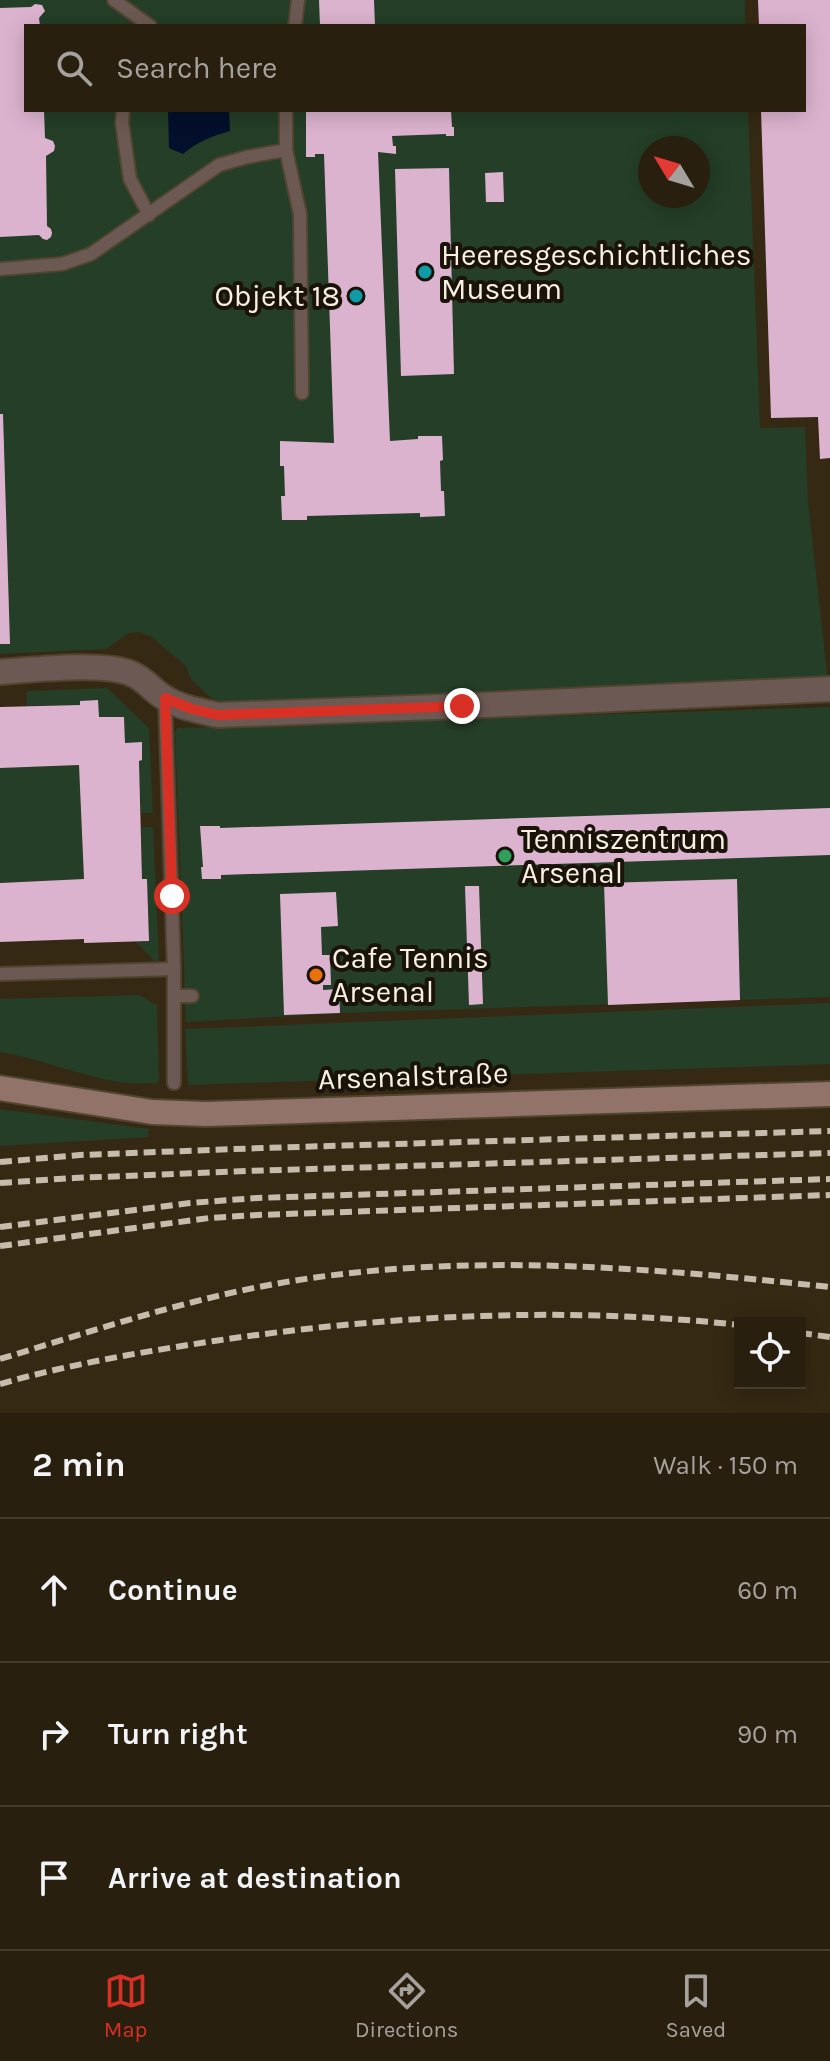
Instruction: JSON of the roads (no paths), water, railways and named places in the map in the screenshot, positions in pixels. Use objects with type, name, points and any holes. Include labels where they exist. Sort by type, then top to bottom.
[{"type":"main road","name":"Arsenalstraße","points":[[0,1088],[152,1112],[206,1114],[830,1094]]},
{"type":"street","points":[[0,672],[108,668],[127,672],[145,681],[165,698],[218,715],[830,689]]},
{"type":"lane","points":[[114,0],[147,24]]},
{"type":"lane","points":[[295,24],[298,0]]},
{"type":"lane","points":[[123,112],[130,179],[149,215]]},
{"type":"lane","points":[[286,112],[286,150],[300,214],[302,393]]},
{"type":"lane","points":[[0,269],[62,264],[91,254],[219,165],[286,150]]},
{"type":"lane","points":[[165,698],[174,969],[174,1083]]},
{"type":"lane","points":[[0,974],[174,969]]},
{"type":"lane","points":[[174,996],[192,996]]},
{"type":"water","points":[[168,112],[229,112],[230,131],[205,140],[183,154],[169,148]]},
{"type":"railway","points":[[0,1162],[80,1155],[262,1148],[830,1131]]},
{"type":"railway","points":[[0,1183],[247,1171],[830,1153]]},
{"type":"railway","points":[[0,1227],[190,1203],[257,1198],[830,1179]]},
{"type":"railway","points":[[0,1246],[209,1218],[830,1195]]},
{"type":"railway","points":[[0,1359],[218,1296],[359,1272],[426,1267],[561,1266],[696,1274],[830,1287]]},
{"type":"railway","points":[[0,1384],[133,1354],[345,1325],[542,1315],[674,1319],[734,1324]]},
{"type":"railway","points":[[806,1334],[830,1337]]},
{"type":"place","name":"Heeresgeschichtliches Museum","points":[[425,272]]},
{"type":"place","name":"Objekt 18","points":[[356,296]]},
{"type":"place","name":"Tenniszentrum Arsenal","points":[[505,856]]},
{"type":"place","name":"Cafe Tennis Arsenal","points":[[316,975]]}]
